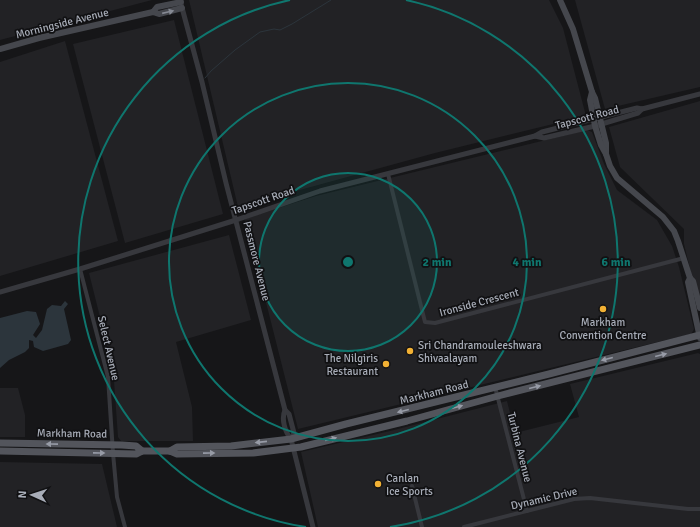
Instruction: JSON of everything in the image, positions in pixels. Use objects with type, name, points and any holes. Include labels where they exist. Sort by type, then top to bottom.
[{"type":"main road","points":[[560,0],[573,29],[595,98],[598,125],[606,143],[606,154],[610,166],[617,178],[663,218],[674,231],[690,278],[693,281],[700,308]]},
{"type":"main road","name":"Morningside Avenue","points":[[0,49],[46,36],[153,12],[157,7],[181,3]]},
{"type":"main road","points":[[690,278],[688,282],[700,336]]},
{"type":"main road","name":"Markham Road","points":[[0,443],[112,445],[136,446],[142,450],[170,450],[177,447],[231,446],[291,439],[700,336]]},
{"type":"main road","name":"Markham Road","points":[[170,450],[177,454],[253,453],[301,447],[700,345]]},
{"type":"main road","name":"Markham Road","points":[[0,451],[136,454],[142,450]]},
{"type":"street","name":"Passmore Avenue","points":[[181,3],[285,410],[282,415],[287,434],[291,439],[313,527]]},
{"type":"street","name":"Tapscott Road","points":[[0,292],[80,270],[236,220],[320,191],[535,136],[542,132],[700,94]]},
{"type":"street","name":"Tapscott Road","points":[[535,136],[544,138],[598,125],[638,113],[642,109]]},
{"type":"street","name":"Ironside Crescent","points":[[388,174],[425,322],[435,323],[684,258]]},
{"type":"street","name":"Select Avenue","points":[[80,270],[108,376],[117,497],[125,527]]},
{"type":"street","name":"Turbina Avenue","points":[[495,387],[527,511]]},
{"type":"street","points":[[412,486],[422,527]]},
{"type":"street","name":"Dynamic Drive","points":[[464,527],[574,499],[590,498],[700,509]]},
{"type":"shaded area","points":[[0,0],[152,0],[0,40]]},
{"type":"shaded area","points":[[189,0],[549,0],[563,28],[586,116],[435,153],[238,207]]},
{"type":"shaded area","points":[[575,0],[700,0],[700,87],[605,109]]},
{"type":"shaded area","points":[[174,20],[223,214],[125,243],[73,44]]},
{"type":"shaded area","points":[[65,41],[118,241],[0,276],[0,62]]},
{"type":"shaded area","points":[[700,101],[700,303],[684,244],[684,229],[620,167],[609,127]]},
{"type":"shaded area","points":[[587,130],[592,132],[604,164],[617,190],[657,220],[672,246],[679,267],[694,329],[691,334],[298,429],[245,219],[316,196]]},
{"type":"shaded area","points":[[229,235],[251,320],[176,342],[192,407],[193,441],[121,441],[118,437],[111,361],[89,273]]},
{"type":"shaded area","points":[[65,301],[68,304],[64,309],[71,340],[68,344],[43,351],[34,347],[33,341],[29,340],[29,348],[25,352],[9,360],[0,368],[0,318],[27,311],[36,312],[40,324],[33,335],[36,338],[42,330],[47,309],[52,305],[61,306]]},
{"type":"shaded area","points":[[698,353],[700,354],[700,527],[318,527],[301,452],[507,401],[515,433],[579,417],[570,384]]},
{"type":"shaded area","points":[[0,388],[18,388],[25,415],[25,437],[0,437]]},
{"type":"shaded area","points":[[0,462],[102,464],[117,527],[0,527]]},
{"type":"waterway","points":[[205,78],[235,50],[260,32],[274,29],[280,30],[331,0]]},
{"type":"place","name":"Markham Convention Centre","points":[[603,309]]},
{"type":"place","name":"Sri Chandramouleeshwara Shivaalayam","points":[[410,351]]},
{"type":"place","name":"The Nilgiris Restaurant","points":[[386,364]]},
{"type":"place","name":"Canlan Ice Sports","points":[[378,484]]}]
